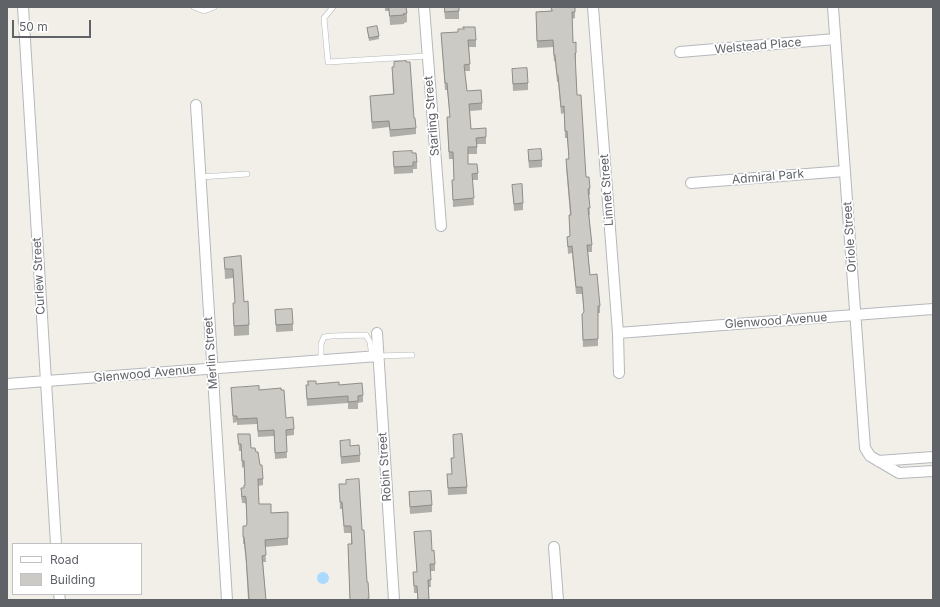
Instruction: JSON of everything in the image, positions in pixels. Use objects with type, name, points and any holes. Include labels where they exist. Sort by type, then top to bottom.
[{"type":"street","name":"Curlew Street","points":[[23,7],[56,543]]},
{"type":"street","name":"Starling Street","points":[[424,7],[441,226]]},
{"type":"street","name":"Linnet Street","points":[[593,7],[618,333],[619,373]]},
{"type":"street","name":"Oriole Street","points":[[833,7],[865,445],[868,454],[899,473],[933,471]]},
{"type":"street","name":"Welstead Place","points":[[680,52],[835,39]]},
{"type":"street","name":"Merlin Street","points":[[196,105],[227,600]]},
{"type":"street","name":"Admiral Park","points":[[691,183],[845,170]]},
{"type":"street","name":"Glenwood Avenue","points":[[618,333],[933,309]]},
{"type":"street","name":"Robin Street","points":[[377,333],[375,356],[394,600]]},
{"type":"street","name":"Glenwood Avenue","points":[[7,384],[375,356]]},
{"type":"street","points":[[878,461],[933,457]]},
{"type":"street","points":[[554,547],[558,600]]},
{"type":"lane","points":[[194,7],[204,11],[214,7]]},
{"type":"lane","points":[[333,7],[324,18],[328,62],[428,56]]},
{"type":"lane","points":[[200,177],[247,174]]},
{"type":"lane","points":[[321,360],[321,344],[324,338],[331,336],[366,335],[375,356],[412,355]]},
{"type":"water","points":[[323,572],[327,574],[329,578],[327,582],[323,584],[319,582],[317,578],[319,574]]},
{"type":"building","points":[[389,7],[406,7],[407,13],[403,14],[404,15],[390,16]]},
{"type":"building","points":[[445,7],[459,7],[459,11],[445,12]]},
{"type":"building","points":[[551,7],[575,7],[575,12],[572,12],[573,43],[576,42],[575,53],[577,95],[581,95],[586,177],[589,177],[590,188],[588,189],[590,208],[588,208],[592,245],[587,245],[590,275],[597,274],[600,306],[598,306],[598,339],[583,340],[582,314],[584,312],[582,287],[576,287],[572,246],[568,247],[567,237],[570,236],[569,215],[571,215],[566,159],[569,159],[567,131],[565,131],[564,106],[561,107],[553,40],[537,41],[536,12],[552,11]]},
{"type":"building","points":[[377,26],[379,36],[369,38],[367,28]]},
{"type":"building","points":[[463,27],[475,27],[476,40],[468,40],[470,64],[464,65],[467,91],[481,90],[482,103],[469,104],[471,129],[486,128],[486,137],[476,138],[477,147],[468,147],[468,164],[477,164],[478,173],[472,174],[474,198],[453,200],[453,152],[449,152],[447,117],[450,117],[447,83],[445,83],[441,33],[458,32],[458,29],[464,29]]},
{"type":"building","points":[[394,62],[410,62],[416,128],[390,130],[389,121],[372,122],[370,96],[394,94],[392,67],[394,67]]},
{"type":"building","points":[[527,68],[528,83],[513,84],[512,69]]},
{"type":"building","points":[[541,149],[542,160],[529,161],[528,150]]},
{"type":"building","points":[[412,151],[412,153],[416,153],[417,162],[413,162],[413,166],[394,167],[393,152]]},
{"type":"building","points":[[522,184],[523,203],[514,204],[512,185]]},
{"type":"building","points":[[241,256],[244,302],[248,301],[249,325],[234,326],[233,303],[235,303],[233,269],[225,269],[224,258]]},
{"type":"building","points":[[292,309],[293,324],[276,325],[275,310]]},
{"type":"building","points":[[308,381],[316,381],[316,384],[339,382],[339,385],[362,383],[363,395],[358,396],[358,401],[348,402],[348,396],[307,399],[306,385],[308,385]]},
{"type":"building","points":[[259,386],[259,390],[281,388],[281,390],[284,390],[286,418],[293,417],[294,429],[286,430],[287,452],[275,453],[274,430],[258,431],[257,418],[237,419],[237,416],[233,416],[231,388]]},
{"type":"building","points":[[238,434],[250,434],[251,448],[255,448],[256,452],[258,452],[260,465],[262,465],[263,479],[258,479],[259,504],[271,504],[271,513],[288,512],[288,538],[265,540],[266,555],[262,556],[266,600],[249,600],[243,537],[243,526],[246,526],[247,523],[246,498],[245,496],[242,497],[241,488],[244,488],[245,485],[244,461],[242,461],[241,444],[239,444]]},
{"type":"building","points":[[462,434],[467,487],[448,488],[447,474],[452,474],[451,458],[454,458],[453,435]]},
{"type":"building","points":[[350,440],[350,446],[359,445],[360,455],[341,457],[340,441]]},
{"type":"building","points":[[359,479],[362,530],[364,530],[369,598],[368,600],[350,600],[348,544],[352,544],[351,526],[344,526],[339,484],[346,484],[346,480]]},
{"type":"building","points":[[431,491],[432,505],[410,507],[409,492]]},
{"type":"building","points":[[431,531],[432,551],[434,550],[435,564],[430,564],[431,580],[428,580],[429,600],[418,600],[417,586],[414,586],[413,572],[417,572],[414,532]]}]
